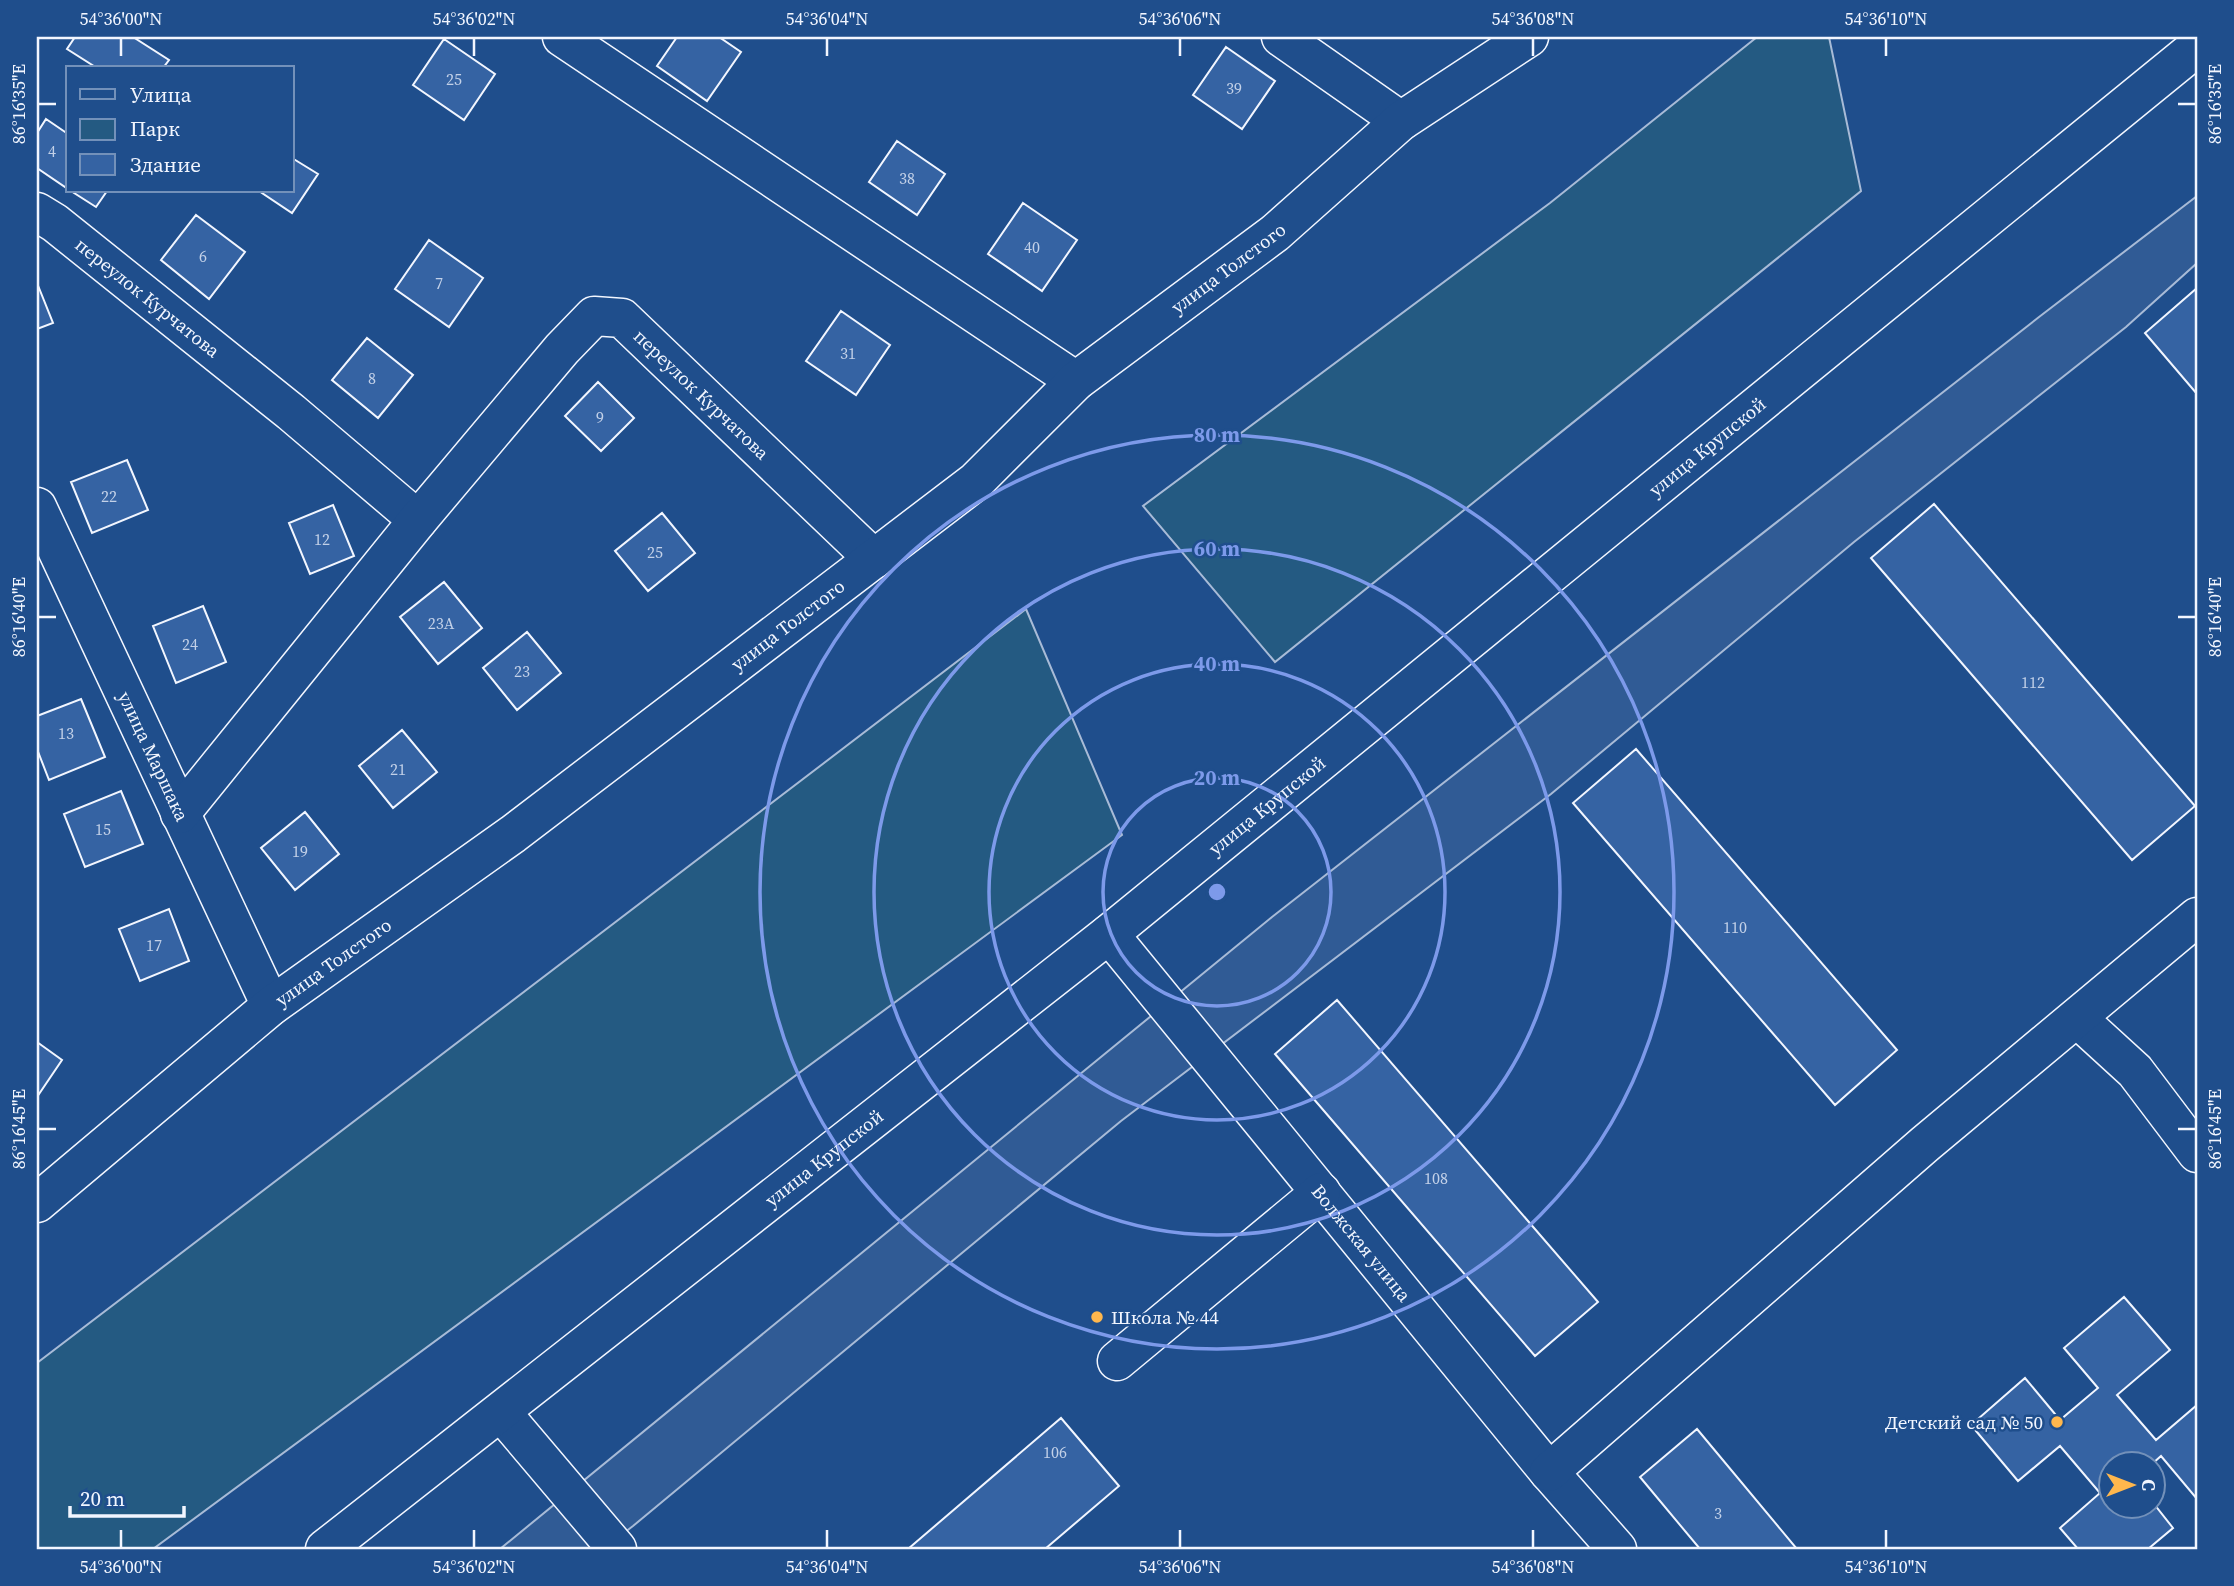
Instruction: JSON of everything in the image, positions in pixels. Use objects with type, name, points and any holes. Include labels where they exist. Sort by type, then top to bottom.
[{"type":"street","points":[[562,37],[1076,381]]},
{"type":"street","points":[[1281,37],[1401,121]]},
{"type":"street","name":"улица Толстого","points":[[37,1203],[271,1006],[513,834],[975,481],[1076,381],[1275,233],[1401,121],[1529,37]]},
{"type":"street","name":"улица Крупской","points":[[325,1549],[1109,934],[2196,49]]},
{"type":"street","name":"переулок Курчатова","points":[[37,212],[55,223],[291,411],[418,520]]},
{"type":"street","name":"переулок Курчатова","points":[[180,814],[418,520],[562,349],[594,316],[622,318],[874,559]]},
{"type":"street","name":"улица Маршака","points":[[37,507],[271,1006]]},
{"type":"street","points":[[1549,1472],[1926,1144],[2197,917]]},
{"type":"street","name":"Волжская улица","points":[[1109,934],[1549,1472],[1617,1549]]},
{"type":"street","points":[[2077,1018],[2134,1071],[2197,1153]]},
{"type":"street","points":[[1117,1361],[1321,1192]]},
{"type":"street","points":[[502,1412],[617,1549]]},
{"type":"green space","points":[[1757,37],[1829,37],[1861,191],[1275,662],[1143,506],[1550,203]]},
{"type":"green space","points":[[1026,609],[1122,835],[153,1549],[37,1549],[37,1363]]},
{"type":"shaded area","points":[[2197,196],[2197,263],[2126,327],[1854,542],[1551,794],[1121,1121],[633,1526],[603,1549],[500,1549],[1272,917]]},
{"type":"building","points":[[75,37],[133,37],[169,60],[164,66],[94,66],[67,49]]},
{"type":"building","points":[[677,37],[719,37],[741,52],[707,101],[657,66]]},
{"type":"building","points":[[444,39],[495,74],[464,120],[413,85]]},
{"type":"building","points":[[1226,47],[1275,81],[1242,129],[1193,95]]},
{"type":"building","points":[[46,119],[66,133],[66,188],[37,168],[37,133]]},
{"type":"building","points":[[897,141],[945,174],[917,215],[869,182]]},
{"type":"building","points":[[294,159],[318,174],[292,213],[260,192],[294,192]]},
{"type":"building","points":[[73,192],[106,192],[96,207]]},
{"type":"building","points":[[1023,203],[1077,240],[1042,291],[988,254]]},
{"type":"building","points":[[196,215],[245,252],[209,299],[161,260]]},
{"type":"building","points":[[429,240],[483,278],[449,327],[395,289]]},
{"type":"building","points":[[37,283],[53,323],[37,329]]},
{"type":"building","points":[[2197,288],[2197,394],[2145,333]]},
{"type":"building","points":[[841,311],[890,345],[856,395],[806,361]]},
{"type":"building","points":[[367,338],[413,375],[378,418],[332,380]]},
{"type":"building","points":[[598,382],[634,418],[601,451],[565,416]]},
{"type":"building","points":[[127,460],[148,510],[92,533],[71,482]]},
{"type":"building","points":[[1934,504],[2195,806],[2132,860],[1871,558]]},
{"type":"building","points":[[333,505],[354,556],[310,574],[289,523]]},
{"type":"building","points":[[662,513],[695,553],[648,591],[615,551]]},
{"type":"building","points":[[444,582],[482,628],[438,664],[400,617]]},
{"type":"building","points":[[203,606],[226,662],[176,683],[153,626]]},
{"type":"building","points":[[527,632],[561,673],[517,710],[483,668]]},
{"type":"building","points":[[81,699],[105,757],[49,780],[37,749],[37,716]]},
{"type":"building","points":[[402,730],[437,772],[393,808],[359,766]]},
{"type":"building","points":[[1636,749],[1897,1050],[1835,1105],[1573,803]]},
{"type":"building","points":[[121,791],[143,844],[85,867],[64,814]]},
{"type":"building","points":[[305,812],[339,854],[295,890],[261,848]]},
{"type":"building","points":[[169,909],[189,961],[140,981],[119,929]]},
{"type":"building","points":[[1337,1000],[1598,1302],[1535,1356],[1275,1054]]},
{"type":"building","points":[[37,1042],[62,1060],[37,1097]]},
{"type":"building","name":"Детский сад № 50","points":[[2124,1297],[2170,1350],[2117,1395],[2156,1440],[2197,1405],[2197,1499],[2168,1464],[2168,1450],[2098,1450],[2098,1491],[2060,1446],[2018,1481],[1971,1425],[2025,1378],[2060,1420],[2098,1388],[2064,1348]]},
{"type":"building","points":[[1061,1418],[1119,1486],[1045,1549],[908,1549]]},
{"type":"building","points":[[1697,1429],[1797,1549],[1700,1549],[1640,1477]]},
{"type":"building","name":"Детский сад № 50","points":[[2098,1495],[2098,1520],[2167,1520],[2173,1528],[2148,1549],[2078,1549],[2060,1528]]},
{"type":"place","name":"Школа № 44","points":[[1097,1317]]},
{"type":"place","name":"Детский сад № 50","points":[[2057,1422]]}]
